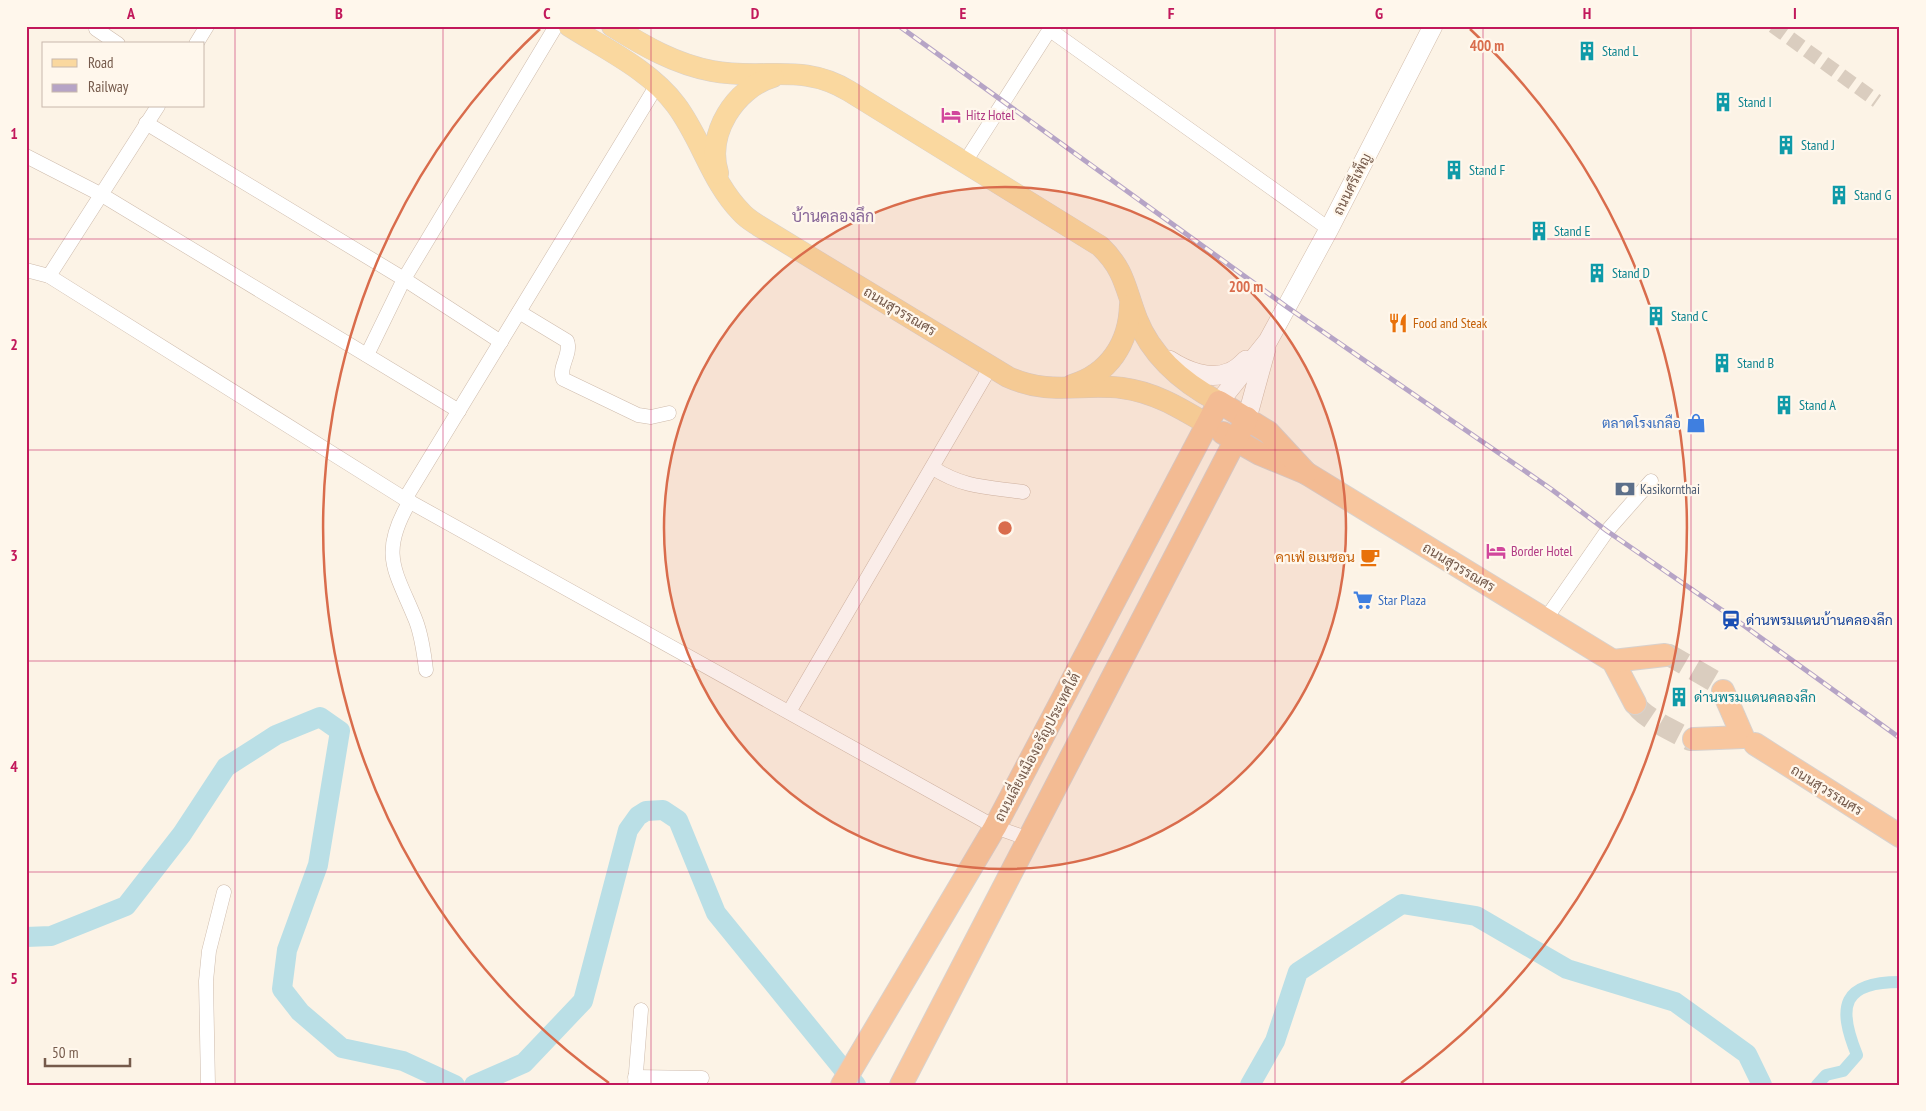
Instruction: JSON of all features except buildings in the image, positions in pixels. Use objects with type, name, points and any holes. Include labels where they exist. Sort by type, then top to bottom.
[{"type":"highway","name":"ถนนสุวรรณศร","points":[[1219,402],[1268,432],[1306,473]]},
{"type":"highway","name":"ถนนเลี่ยงเมืองอรัญประเทศใต้","points":[[842,1085],[877,1030],[995,827],[1219,402]]},
{"type":"highway","points":[[902,1085],[1247,418]]},
{"type":"highway","name":"ถนนสุวรรณศร","points":[[1207,424],[1260,454],[1306,473],[1613,661]]},
{"type":"highway","points":[[1635,704],[1613,661],[1664,655]]},
{"type":"highway","points":[[1694,740],[1743,737],[1723,691]]},
{"type":"highway","name":"ถนนสุวรรณศร","points":[[1755,744],[1900,836]]},
{"type":"main road","name":"ถนนสุวรรณศร","points":[[569,26],[630,65],[657,85],[675,103],[689,123],[723,188],[742,213],[759,226],[1027,386],[1048,389],[1121,388],[1147,392],[1207,424]]},
{"type":"main road","name":"ถนนสุวรรณศร","points":[[612,26],[656,52],[689,65],[713,71],[746,75],[806,74],[825,78],[841,85],[1100,246],[1112,257],[1122,271],[1138,322],[1158,354],[1179,376],[1197,390],[1219,402]]},
{"type":"main road","name":"ถนนศรีเพ็ญ","points":[[1219,402],[1268,341],[1329,230],[1433,26]]},
{"type":"main road","points":[[723,188],[717,167],[716,151],[718,134],[727,113],[744,93],[759,82],[781,75]]},
{"type":"main road","points":[[1064,388],[1084,382],[1102,371],[1119,351],[1130,323],[1130,300]]},
{"type":"main road","points":[[1158,354],[1187,371],[1208,375],[1230,372],[1268,341]]},
{"type":"main road","name":"ถนนศรีเพ็ญ","points":[[1247,418],[1268,341]]},
{"type":"street","points":[[197,42],[207,26]]},
{"type":"street","points":[[367,355],[404,279],[556,26]]},
{"type":"street","points":[[965,162],[1051,28],[1329,230]]},
{"type":"street","points":[[96,29],[115,42]]},
{"type":"street","points":[[426,670],[423,642],[416,621],[397,580],[392,561],[394,540],[407,500],[657,85]]},
{"type":"street","points":[[49,276],[157,108]]},
{"type":"street","points":[[146,123],[404,279],[501,342]]},
{"type":"street","points":[[26,156],[102,195],[459,411]]},
{"type":"street","points":[[26,270],[49,276],[407,500],[995,827],[1029,838]]},
{"type":"street","points":[[519,312],[567,341],[569,351],[562,374],[563,379],[638,415],[651,417],[669,413]]},
{"type":"street","points":[[789,712],[991,366]]},
{"type":"street","points":[[933,468],[951,480],[966,485],[1023,492]]},
{"type":"street","points":[[1545,620],[1607,532],[1650,480]]},
{"type":"street","points":[[208,1085],[206,981],[210,950],[224,892]]},
{"type":"street","points":[[641,1010],[635,1081],[702,1078]]},
{"type":"waterway","points":[[26,937],[51,936],[126,906],[182,834],[226,767],[276,735],[320,717],[340,731],[318,865],[287,950],[282,989],[300,1012],[342,1048],[403,1061],[455,1085]]},
{"type":"waterway","points":[[474,1085],[524,1063],[583,1001],[628,830],[638,816],[646,811],[663,810],[678,820],[716,913],[856,1085]]},
{"type":"waterway","points":[[1250,1085],[1275,1041],[1298,972],[1402,904],[1476,916],[1567,969],[1675,1002],[1747,1054],[1762,1085]]},
{"type":"waterway","points":[[1817,1085],[1826,1075],[1843,1071],[1857,1055],[1847,1023],[1849,1000],[1856,992],[1866,987],[1881,983],[1900,982]]},
{"type":"tunnel","points":[[1773,26],[1877,101]]},
{"type":"tunnel","points":[[1665,655],[1669,655],[1721,685],[1723,691]]},
{"type":"tunnel","points":[[1635,703],[1644,714],[1660,724],[1690,740],[1694,739]]},
{"type":"railway","points":[[899,26],[1287,307],[1551,489],[1607,531],[1732,617],[1900,738]]},
{"type":"place","name":"Stand L","points":[[1587,51]]},
{"type":"place","name":"Stand I","points":[[1723,102]]},
{"type":"place","name":"Hitz Hotel","points":[[951,115]]},
{"type":"place","name":"Stand J","points":[[1786,145]]},
{"type":"place","name":"Stand F","points":[[1454,170]]},
{"type":"place","name":"Stand G","points":[[1839,195]]},
{"type":"place","name":"Stand E","points":[[1539,231]]},
{"type":"place","name":"Stand D","points":[[1597,273]]},
{"type":"place","name":"Stand C","points":[[1656,316]]},
{"type":"place","name":"Food and Steak","points":[[1398,323]]},
{"type":"place","name":"Stand B","points":[[1722,363]]},
{"type":"place","name":"Stand A","points":[[1784,405]]},
{"type":"place","name":"ตลาดโรงเกลือ","points":[[1696,423]]},
{"type":"place","name":"Kasikornthai","points":[[1625,489]]},
{"type":"place","name":"Border Hotel","points":[[1496,551]]},
{"type":"place","name":"คาเฟ่ อเมซอน","points":[[1370,557]]},
{"type":"place","name":"Star Plaza","points":[[1363,600]]},
{"type":"place","name":"ด่านพรมแดนบ้านคลองลึก","points":[[1731,620]]},
{"type":"place","name":"ด่านพรมแดนคลองลึก","points":[[1679,697]]},
{"type":"district","name":"บ้านคลองลึก","points":[[833,216]]}]
